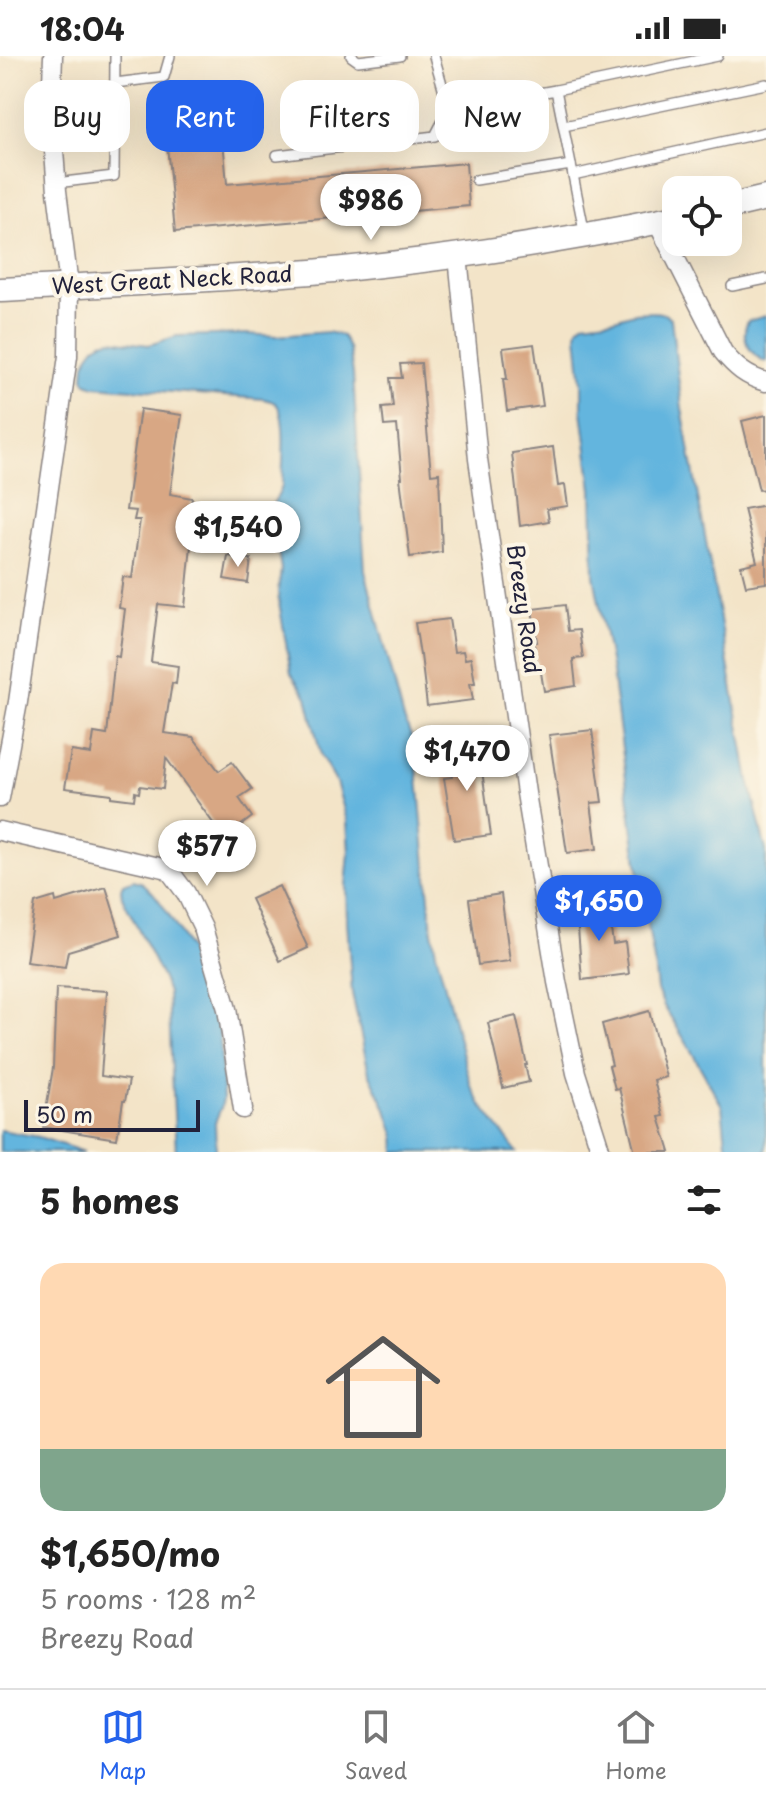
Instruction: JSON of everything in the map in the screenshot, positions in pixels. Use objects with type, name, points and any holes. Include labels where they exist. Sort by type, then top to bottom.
[{"type":"street","points":[[0,798],[9,702],[68,356],[69,286],[56,183],[51,110],[53,56]]},
{"type":"street","points":[[742,204],[766,198]]},
{"type":"street","name":"West Great Neck Road","points":[[0,290],[333,270],[458,256],[662,221]]},
{"type":"street","name":"Breezy Road","points":[[458,256],[478,459],[526,793],[557,982],[576,1073],[601,1152]]},
{"type":"street","points":[[682,256],[723,352],[736,368],[766,382]]},
{"type":"street","points":[[0,831],[168,869],[186,893],[203,928],[227,1009],[243,1109]]},
{"type":"lane","points":[[115,56],[115,80]]},
{"type":"lane","points":[[130,81],[164,77],[170,56]]},
{"type":"lane","points":[[351,56],[358,61],[400,56]]},
{"type":"lane","points":[[434,56],[441,80]]},
{"type":"lane","points":[[549,91],[718,56]]},
{"type":"lane","points":[[564,126],[766,84]]},
{"type":"lane","points":[[556,90],[585,235]]},
{"type":"lane","points":[[476,180],[572,170],[766,132]]},
{"type":"lane","points":[[277,155],[435,136]]},
{"type":"lane","points":[[56,183],[114,176],[114,152]]},
{"type":"lane","points":[[732,286],[766,279]]},
{"type":"water","points":[[634,313],[659,313],[671,319],[682,408],[749,780],[766,851],[766,1152],[727,1152],[722,1106],[657,990],[637,863],[612,672],[594,576],[592,489],[577,335],[583,323]]},
{"type":"water","points":[[766,316],[766,362],[751,350],[745,334],[748,321]]},
{"type":"water","points":[[328,332],[343,336],[349,348],[365,571],[404,719],[415,745],[436,952],[471,1086],[517,1152],[396,1152],[395,1134],[388,1113],[369,1073],[352,993],[347,921],[347,821],[336,782],[321,756],[307,697],[291,673],[279,602],[281,569],[271,509],[282,486],[283,430],[280,410],[275,403],[264,399],[94,386],[84,378],[89,355],[102,342],[111,340],[149,345],[177,336],[276,336]]},
{"type":"water","points":[[134,880],[153,893],[174,923],[215,1007],[223,1099],[215,1122],[216,1152],[176,1152],[168,993],[122,897],[123,884]]},
{"type":"water","points":[[0,1130],[39,1137],[84,1152],[0,1152]]},
{"type":"building","points":[[168,152],[224,152],[227,184],[466,163],[469,206],[175,232]]},
{"type":"building","points":[[534,344],[543,406],[507,411],[503,348]]},
{"type":"building","points":[[421,363],[431,474],[439,473],[442,552],[410,557],[397,425],[384,426],[382,408],[393,407],[390,378],[402,378],[400,364]]},
{"type":"building","points":[[140,409],[182,415],[170,494],[192,498],[187,535],[192,535],[185,607],[158,604],[151,662],[178,666],[164,733],[193,737],[219,771],[232,762],[252,789],[239,798],[252,817],[224,838],[166,758],[163,789],[140,786],[134,800],[65,788],[71,751],[91,754],[94,733],[107,735],[115,656],[119,657],[125,609],[119,608],[123,577],[132,578],[140,520],[134,520],[136,511],[126,510]]},
{"type":"building","points":[[766,415],[766,489],[759,490],[742,421]]},
{"type":"building","points":[[553,447],[558,486],[565,485],[568,506],[547,509],[549,521],[520,526],[512,453]]},
{"type":"building","points":[[766,505],[766,583],[746,586],[741,566],[757,562],[744,509]]},
{"type":"building","points":[[228,556],[251,559],[248,583],[224,579]]},
{"type":"building","points":[[565,605],[568,631],[579,630],[583,658],[573,659],[576,686],[544,691],[540,666],[537,666],[532,609]]},
{"type":"building","points":[[449,619],[454,652],[463,651],[465,659],[471,658],[475,683],[470,683],[473,700],[427,706],[415,623]]},
{"type":"building","points":[[592,730],[602,802],[591,803],[597,849],[567,853],[549,735]]},
{"type":"building","points":[[478,742],[491,835],[454,840],[444,778],[452,777],[448,746]]},
{"type":"building","points":[[279,886],[308,948],[280,961],[251,899]]},
{"type":"building","points":[[106,887],[121,935],[68,951],[65,967],[26,962],[35,903],[55,897],[56,902]]},
{"type":"building","points":[[501,894],[510,961],[478,965],[469,899]]},
{"type":"building","points":[[607,899],[613,944],[625,942],[629,974],[582,980],[576,903]]},
{"type":"building","points":[[56,988],[107,991],[101,1076],[129,1080],[117,1139],[43,1127],[53,1068]]},
{"type":"building","points":[[649,1011],[666,1077],[654,1080],[663,1116],[659,1117],[670,1152],[635,1152],[619,1088],[615,1089],[609,1066],[612,1065],[602,1024]]},
{"type":"building","points":[[516,1016],[529,1082],[503,1088],[488,1023]]}]
